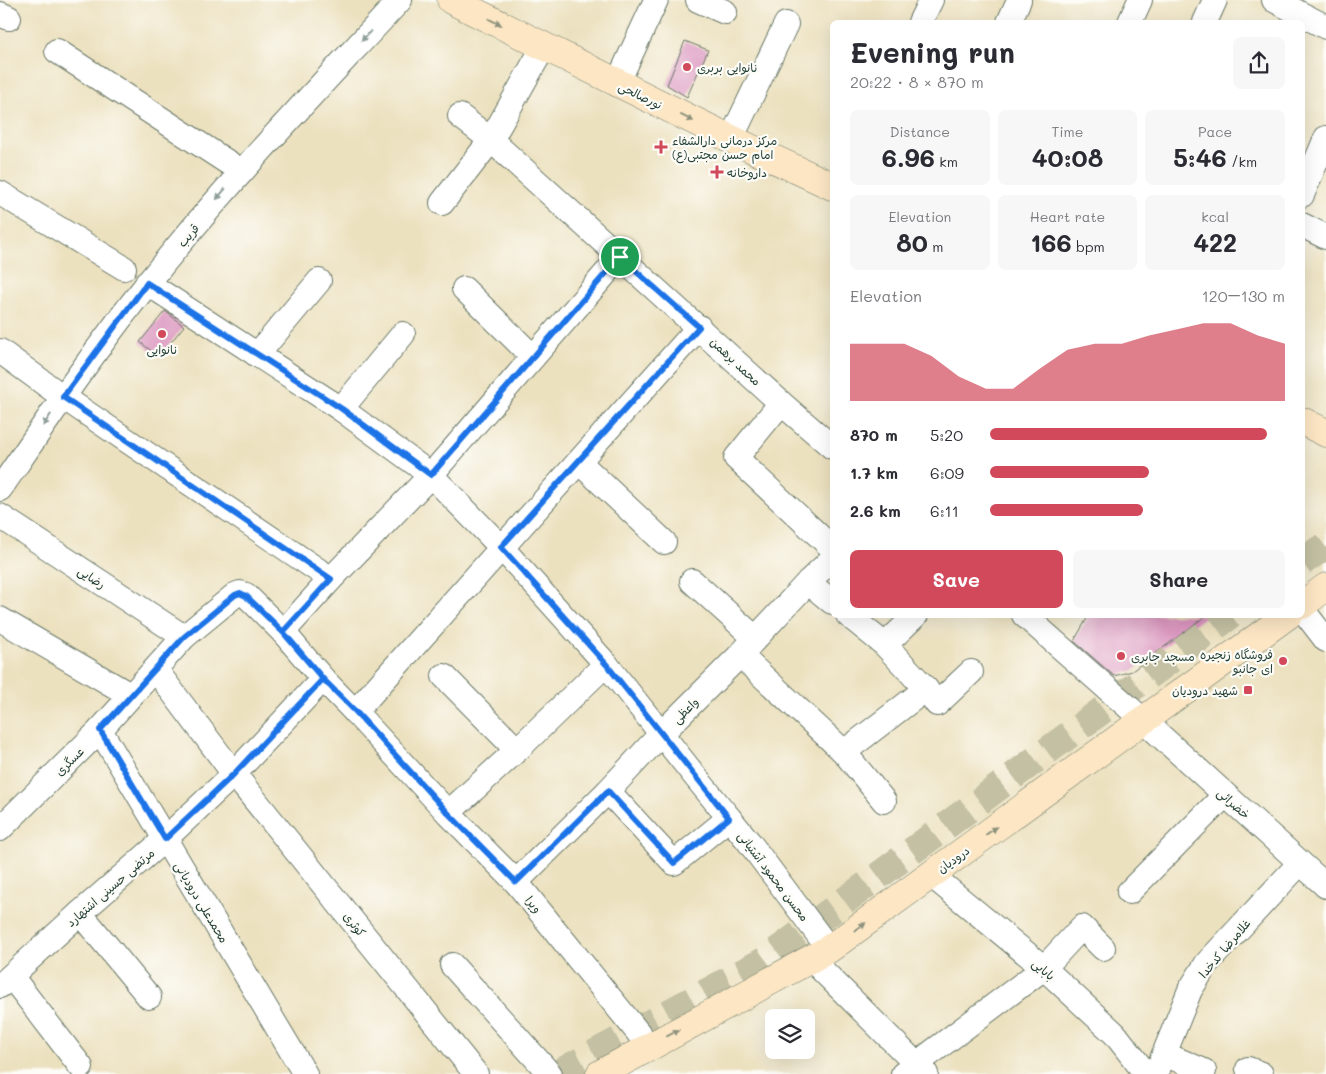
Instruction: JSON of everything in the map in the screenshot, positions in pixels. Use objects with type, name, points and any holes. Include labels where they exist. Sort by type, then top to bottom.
[{"type":"main road","name":"نورصالحی","points":[[451,0],[618,84],[830,185]]},
{"type":"main road","points":[[1305,422],[1326,433]]},
{"type":"main road","points":[[1305,602],[1326,587]]},
{"type":"main road","name":"درودیان","points":[[600,1074],[820,954],[1284,618]]},
{"type":"street","name":"قریب","points":[[0,489],[63,397],[147,283],[241,171],[400,0]]},
{"type":"street","points":[[618,84],[656,0]]},
{"type":"street","points":[[698,0],[725,12]]},
{"type":"street","points":[[921,20],[931,0]]},
{"type":"street","points":[[1131,20],[1140,0]]},
{"type":"street","points":[[1206,20],[1215,0]]},
{"type":"street","points":[[1274,0],[1326,27]]},
{"type":"street","points":[[731,139],[786,24]]},
{"type":"street","points":[[442,204],[491,140],[544,46]]},
{"type":"street","points":[[57,51],[241,171]]},
{"type":"street","name":"محمد برهمن","points":[[460,116],[491,140],[830,445]]},
{"type":"street","points":[[1305,187],[1326,138]]},
{"type":"street","points":[[0,193],[124,268]]},
{"type":"street","points":[[1305,227],[1326,237]]},
{"type":"street","points":[[283,632],[431,475],[620,257]]},
{"type":"street","points":[[257,355],[319,282]]},
{"type":"street","name":"محسن محمود آشتیانی","points":[[147,283],[342,409],[431,475],[501,547],[606,664],[750,842],[820,954],[915,1071]]},
{"type":"street","points":[[464,290],[533,357]]},
{"type":"street","points":[[356,712],[699,327]]},
{"type":"street","points":[[342,409],[403,334]]},
{"type":"street","points":[[0,351],[63,397],[331,579]]},
{"type":"street","points":[[781,403],[736,458],[830,546]]},
{"type":"street","points":[[579,462],[664,542]]},
{"type":"street","name":"رضایی","points":[[0,516],[184,637]]},
{"type":"street","name":"واعظی","points":[[516,882],[608,791],[830,561]]},
{"type":"street","points":[[692,581],[747,647],[844,752],[884,801]]},
{"type":"street","points":[[808,582],[830,600]]},
{"type":"street","name":"عسگری","points":[[0,829],[100,730],[184,637],[235,595],[240,593],[246,596]]},
{"type":"street","name":"ویرا","points":[[246,596],[283,632],[323,679],[356,712],[448,813],[516,882],[649,1046]]},
{"type":"street","points":[[1305,613],[1326,640]]},
{"type":"street","points":[[852,618],[885,646],[926,689],[937,704],[972,672]]},
{"type":"street","points":[[885,646],[913,618]]},
{"type":"street","points":[[1027,618],[1143,720]]},
{"type":"street","points":[[0,619],[130,695]]},
{"type":"street","points":[[448,813],[517,750],[606,664]]},
{"type":"street","points":[[444,676],[517,750]]},
{"type":"street","name":"کوثری","points":[[162,678],[234,774],[476,1074]]},
{"type":"street","name":"مرتضی حسینی اشتهارد","points":[[5,981],[165,839],[234,774],[323,679]]},
{"type":"street","points":[[844,752],[926,689]]},
{"type":"street","name":"خضرائی","points":[[1143,720],[1326,886]]},
{"type":"street","name":"محمدعلی درودیانی","points":[[100,730],[305,1074]]},
{"type":"street","points":[[608,791],[674,863],[729,818]]},
{"type":"street","points":[[1128,892],[1225,795]]},
{"type":"street","name":"غلامرضا کدخدا","points":[[1160,1064],[1190,990],[1207,963],[1300,863]]},
{"type":"street","name":"بابایی","points":[[931,875],[1044,968],[1116,1034],[1146,1074]]},
{"type":"street","points":[[80,913],[149,997]]},
{"type":"street","points":[[915,1071],[1044,968],[1082,927],[1103,948]]},
{"type":"street","points":[[452,965],[550,1074]]},
{"type":"street","points":[[5,981],[81,1067]]},
{"type":"street","points":[[1160,1064],[1204,1071]]},
{"type":"building","name":"نانوایی بربری","points":[[685,41],[708,50],[687,97],[667,85]]},
{"type":"building","name":"نانوایی","points":[[165,311],[184,326],[159,357],[140,342]]},
{"type":"building","name":"مسجد جابری","points":[[1087,618],[1203,618],[1132,671],[1114,676],[1074,641]]},
{"type":"tunnel","points":[[1305,560],[1326,545]]},
{"type":"tunnel","points":[[557,1074],[762,962],[1227,618]]},
{"type":"place","name":"نانوایی بربری","points":[[687,67]]},
{"type":"place","name":"مرکز درمانی دارالشفاء امام حسن مجتبی(ع)","points":[[661,147]]},
{"type":"place","name":"داروخانه","points":[[717,172]]},
{"type":"place","name":"نانوایی","points":[[162,334]]},
{"type":"place","name":"مسجد جابری","points":[[1121,656]]},
{"type":"place","name":"فروشگاه زنجیره ای جانبو","points":[[1283,661]]},
{"type":"place","name":"شهید درودیان","points":[[1248,690]]},
{"type":"route","points":[[620,257],[431,475],[342,409],[147,283],[63,397],[331,579],[283,632],[323,679],[234,774],[165,839],[100,730],[184,637],[235,595],[240,593],[246,596],[283,632],[323,679],[356,712],[448,813],[516,882],[608,791],[674,863],[729,818],[606,664],[501,547],[699,327],[620,257]]}]
